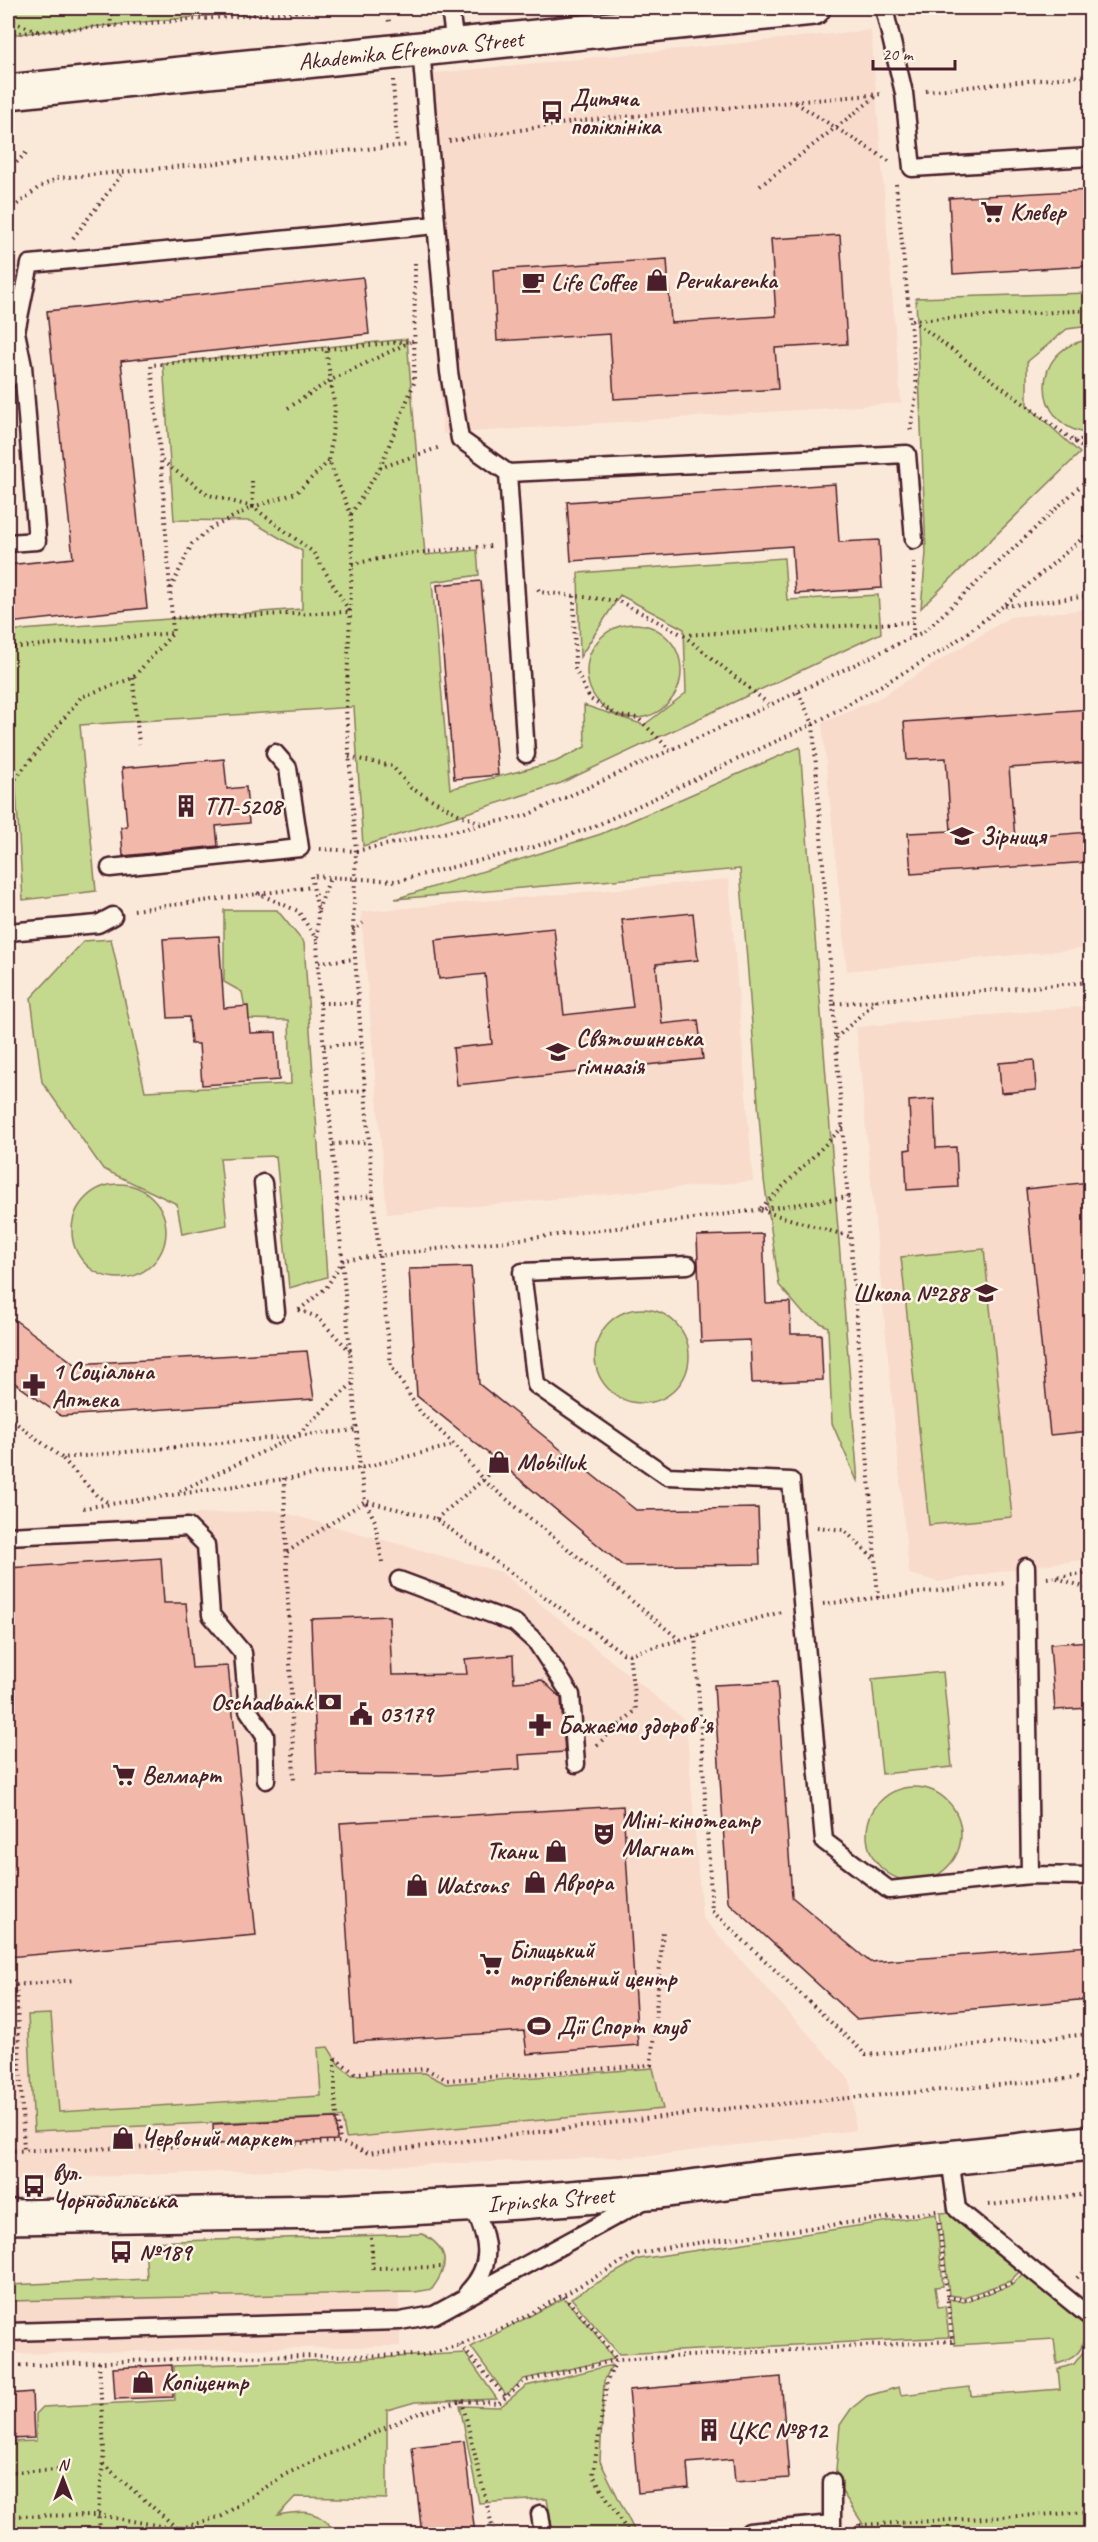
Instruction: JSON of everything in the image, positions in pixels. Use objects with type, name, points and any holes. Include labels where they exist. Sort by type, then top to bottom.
[{"type":"street","name":"Akademika Efremova Street","points":[[8,92],[813,8]]},
{"type":"street","name":"Irpinska Street","points":[[8,2217],[332,2212],[473,2205],[661,2191],[755,2178],[1090,2143]]},
{"type":"lane","points":[[450,8],[455,45]]},
{"type":"lane","points":[[884,8],[904,93],[912,168],[1090,157]]},
{"type":"lane","points":[[421,49],[449,372],[460,440],[508,473],[907,454],[914,540]]},
{"type":"lane","points":[[8,543],[37,541],[23,366],[16,332],[30,264],[436,225]]},
{"type":"lane","points":[[8,379],[23,366]]},
{"type":"lane","points":[[508,473],[526,754]]},
{"type":"lane","points":[[110,868],[300,848],[288,768],[275,753]]},
{"type":"lane","points":[[8,932],[98,924],[114,916]]},
{"type":"lane","points":[[263,1184],[276,1312]]},
{"type":"lane","points":[[688,1265],[522,1272],[536,1385],[667,1476],[791,1481],[824,1841],[889,1890],[1030,1875],[1090,1876]]},
{"type":"lane","points":[[8,1536],[188,1527],[206,1545],[211,1615],[243,1653],[248,1710],[265,1735],[266,1780]]},
{"type":"lane","points":[[1027,1574],[1030,1875]]},
{"type":"lane","points":[[399,1580],[515,1623],[537,1643],[571,1695],[576,1764]]},
{"type":"lane","points":[[950,2158],[957,2209],[1090,2317]]},
{"type":"lane","points":[[8,2332],[400,2321],[434,2315],[661,2191]]},
{"type":"lane","points":[[462,2300],[480,2280],[487,2257],[486,2236],[473,2205]]},
{"type":"lane","points":[[749,2532],[832,2524],[832,2482]]},
{"type":"lane","points":[[540,2514],[543,2535]]},
{"type":"path","points":[[110,8],[111,27]]},
{"type":"path","points":[[8,34],[352,8]]},
{"type":"path","points":[[8,20],[42,33]]},
{"type":"path","points":[[8,212],[38,188],[58,178],[429,144],[579,121],[1090,75]]},
{"type":"path","points":[[760,186],[878,95]]},
{"type":"path","points":[[795,103],[894,165],[893,153]]},
{"type":"path","points":[[8,171],[28,151]]},
{"type":"path","points":[[54,262],[123,173]]},
{"type":"path","points":[[896,176],[917,390],[907,454]]},
{"type":"path","points":[[351,515],[380,468],[414,383],[416,226]]},
{"type":"path","points":[[911,320],[1090,310]]},
{"type":"path","points":[[911,320],[1090,453]]},
{"type":"path","points":[[8,788],[81,697],[133,678],[173,633],[161,461],[151,365],[413,341]]},
{"type":"path","points":[[288,408],[331,380],[413,341]]},
{"type":"path","points":[[326,348],[335,410],[328,461],[351,515],[352,564],[346,709],[356,851],[352,931],[373,1196],[391,1366],[421,1413],[455,1445],[483,1480],[680,1640]]},
{"type":"path","points":[[1073,441],[1090,438]]},
{"type":"path","points":[[380,468],[460,440]]},
{"type":"path","points":[[161,461],[209,495],[253,507],[313,552],[350,612]]},
{"type":"path","points":[[170,591],[192,544],[211,528],[253,507],[296,493],[328,461]]},
{"type":"path","points":[[300,848],[356,851],[525,816],[798,692],[925,631],[1090,477]]},
{"type":"path","points":[[252,481],[253,507]]},
{"type":"path","points":[[382,1562],[375,1521],[365,1501],[360,1468],[344,1260],[320,1003],[318,911],[311,876],[396,880],[534,847],[583,831],[813,724],[947,648],[1003,606],[1090,532]]},
{"type":"path","points":[[913,636],[914,540]]},
{"type":"path","points":[[352,564],[404,554],[513,545],[540,592],[619,601],[683,635],[770,705]]},
{"type":"path","points":[[574,596],[575,669],[590,699],[619,716],[638,718],[670,750]]},
{"type":"path","points":[[1003,606],[1090,596]]},
{"type":"path","points":[[172,618],[350,612]]},
{"type":"path","points":[[683,635],[913,622]]},
{"type":"path","points":[[8,648],[173,633]]},
{"type":"path","points":[[133,678],[139,744]]},
{"type":"path","points":[[798,692],[813,724],[878,1598]]},
{"type":"path","points":[[349,757],[392,766],[411,788],[460,815],[486,825]]},
{"type":"path","points":[[318,911],[330,878]]},
{"type":"path","points":[[114,916],[141,907],[312,887]]},
{"type":"path","points":[[256,892],[298,911],[317,940]]},
{"type":"path","points":[[352,931],[363,923]]},
{"type":"path","points":[[319,962],[355,959]]},
{"type":"path","points":[[833,1004],[1090,982]]},
{"type":"path","points":[[836,1038],[878,1000]]},
{"type":"path","points":[[320,1003],[358,1003]]},
{"type":"path","points":[[324,1046],[361,1043]]},
{"type":"path","points":[[328,1093],[366,1090]]},
{"type":"path","points":[[759,1210],[843,1128]]},
{"type":"path","points":[[333,1144],[369,1142]]},
{"type":"path","points":[[337,1200],[373,1196]]},
{"type":"path","points":[[344,1260],[849,1197]]},
{"type":"path","points":[[759,1210],[851,1237]]},
{"type":"path","points":[[299,1310],[327,1288],[344,1260]]},
{"type":"path","points":[[276,1312],[299,1310],[316,1317],[351,1352]]},
{"type":"path","points":[[177,1492],[296,1436],[354,1382]]},
{"type":"path","points":[[8,1417],[62,1458],[97,1496],[111,1504]]},
{"type":"path","points":[[62,1458],[358,1430]]},
{"type":"path","points":[[74,1509],[177,1492],[360,1468],[455,1445]]},
{"type":"path","points":[[436,1519],[483,1480],[499,1462]]},
{"type":"path","points":[[284,1478],[294,1782]]},
{"type":"path","points":[[287,1552],[365,1501],[436,1519],[623,1653],[629,1654],[802,1606],[878,1598],[1027,1574],[1053,1577],[1090,1589]]},
{"type":"path","points":[[795,1524],[844,1530],[876,1561]]},
{"type":"path","points":[[1053,1577],[1090,1573]]},
{"type":"path","points":[[695,1636],[712,1911],[866,2055],[1090,2034]]},
{"type":"path","points":[[576,1764],[636,1710],[629,1654]]},
{"type":"path","points":[[340,2142],[335,2097],[335,2058],[356,2073],[426,2069],[447,2080],[651,2065],[663,1931]]},
{"type":"path","points":[[8,1969],[16,1985],[24,2151]]},
{"type":"path","points":[[16,1985],[75,1980]]},
{"type":"path","points":[[8,2151],[340,2142],[368,2153],[734,2108],[1090,2077]]},
{"type":"path","points":[[8,2366],[227,2357],[426,2355],[460,2345],[512,2324],[636,2254],[675,2246],[938,2211],[1090,2194]]},
{"type":"path","points":[[938,2211],[953,2347]]},
{"type":"path","points":[[371,2235],[373,2268],[445,2267]]},
{"type":"path","points":[[947,2296],[964,2300],[1011,2283],[1028,2266]]},
{"type":"path","points":[[564,2296],[595,2331],[616,2360]]},
{"type":"path","points":[[178,2529],[222,2516],[286,2474],[376,2431],[414,2415],[462,2401],[499,2403],[524,2380],[616,2360],[952,2341]]},
{"type":"path","points":[[460,2345],[506,2397]]},
{"type":"path","points":[[616,2360],[607,2380],[592,2475],[629,2535]]},
{"type":"path","points":[[99,2362],[103,2464],[98,2515],[101,2535]]},
{"type":"path","points":[[462,2401],[494,2535]]},
{"type":"path","points":[[103,2464],[178,2529]]},
{"type":"path","points":[[8,2472],[61,2470]]},
{"type":"path","points":[[860,2525],[1090,2512]]},
{"type":"path","points":[[8,2516],[98,2515],[178,2529],[192,2535]]},
{"type":"shaded area","points":[[871,30],[901,403],[443,434],[416,75]]},
{"type":"shaded area","name":"Зірниця","points":[[1090,609],[1090,948],[847,971],[822,723],[879,698],[1010,617]]},
{"type":"shaded area","name":"Святошинська гімназія","points":[[729,879],[753,1181],[387,1214],[361,912]]},
{"type":"shaded area","name":"Школа №288","points":[[1090,1006],[1090,1559],[939,1582],[909,1574],[856,1027]]},
{"type":"shaded area","points":[[274,1510],[501,1572],[686,1721],[702,1917],[850,2080],[856,2130],[649,2156],[8,2180],[8,1525]]},
{"type":"shaded area","points":[[399,2293],[400,2346],[8,2354],[8,2301]]},
{"type":"green space","points":[[8,8],[290,8],[8,35]]},
{"type":"green space","points":[[1090,293],[1090,326],[1067,329],[1027,362],[1027,405],[1080,453],[921,608],[926,553],[916,298]]},
{"type":"green space","points":[[407,339],[425,555],[477,550],[479,575],[432,582],[450,789],[555,762],[585,747],[584,705],[644,725],[686,693],[684,629],[620,595],[580,657],[578,573],[784,558],[787,600],[878,595],[881,633],[561,783],[363,846],[354,707],[80,725],[96,891],[23,900],[8,664],[8,631],[302,609],[302,551],[251,521],[174,520],[163,363]]},
{"type":"green space","points":[[1090,340],[1090,434],[1070,428],[1056,417],[1048,402],[1045,386],[1048,370],[1056,356],[1070,345]]},
{"type":"green space","points":[[634,624],[652,628],[667,638],[677,653],[681,671],[677,689],[667,704],[652,714],[634,718],[616,714],[601,704],[591,689],[587,671],[591,653],[601,638],[616,628]]},
{"type":"green space","points":[[800,747],[858,1483],[832,1423],[828,1327],[803,1313],[779,1285],[764,1180],[740,869],[395,899],[601,834]]},
{"type":"green space","points":[[224,910],[277,910],[304,943],[327,1277],[289,1288],[276,1156],[220,1158],[227,1225],[182,1234],[177,1204],[103,1169],[42,1082],[31,998],[84,941],[111,939],[145,1091],[291,1084],[289,1020],[247,1019],[242,992],[224,982]]},
{"type":"green space","points":[[119,1184],[137,1188],[152,1198],[162,1213],[166,1231],[162,1249],[152,1264],[137,1274],[119,1278],[101,1274],[86,1264],[76,1249],[72,1231],[76,1213],[86,1198],[101,1188]]},
{"type":"green space","points":[[984,1249],[1012,1517],[929,1525],[901,1257]]},
{"type":"green space","points":[[642,1309],[660,1312],[675,1323],[686,1338],[689,1356],[686,1374],[675,1389],[660,1400],[642,1403],[624,1400],[609,1389],[598,1374],[595,1356],[598,1338],[609,1323],[624,1312]]},
{"type":"green space","points":[[943,1672],[952,1767],[882,1774],[872,1679]]},
{"type":"green space","points":[[914,1787],[932,1790],[947,1801],[958,1816],[961,1834],[958,1852],[947,1867],[932,1878],[914,1881],[896,1878],[881,1867],[870,1852],[867,1834],[870,1816],[881,1801],[896,1790]]},
{"type":"green space","points":[[51,2014],[59,2112],[321,2096],[318,2048],[328,2047],[339,2065],[352,2075],[425,2073],[446,2084],[653,2068],[663,2109],[346,2138],[342,2117],[34,2131],[28,2015]]},
{"type":"green space","points":[[957,2212],[1025,2266],[1010,2281],[964,2297],[949,2295],[940,2213]]},
{"type":"green space","points":[[936,2214],[943,2286],[935,2287],[938,2307],[945,2306],[949,2337],[619,2354],[571,2298],[639,2259]]},
{"type":"green space","points":[[423,2234],[438,2246],[444,2258],[444,2265],[432,2289],[415,2292],[8,2301],[8,2285],[147,2279],[145,2242]]},
{"type":"green space","points":[[1028,2268],[1084,2313],[1084,2339],[1079,2351],[1057,2364],[1054,2339],[955,2345],[949,2299],[964,2302],[1012,2285]]},
{"type":"green space","points":[[564,2298],[614,2359],[524,2379],[506,2395],[471,2347]]},
{"type":"green space","points":[[1090,2343],[1090,2534],[864,2534],[863,2524],[835,2481],[840,2425],[851,2409],[867,2396],[899,2387],[901,2395],[970,2387],[971,2396],[1060,2389],[1058,2369],[1074,2364]]},
{"type":"green space","points":[[465,2353],[497,2399],[415,2402],[387,2410],[387,2499],[295,2497],[278,2515],[296,2512],[311,2513],[324,2520],[337,2534],[8,2534],[8,2442],[36,2441],[36,2414],[43,2407],[175,2400],[174,2366]]},
{"type":"green space","points":[[612,2365],[604,2381],[600,2461],[636,2534],[553,2534],[547,2499],[479,2503],[460,2406],[500,2407],[526,2386]]},
{"type":"building","points":[[1090,190],[1090,266],[953,274],[949,198]]},
{"type":"building","points":[[840,235],[847,344],[775,348],[778,389],[614,399],[610,334],[497,341],[493,270],[667,259],[671,323],[776,316],[771,239]]},
{"type":"building","points":[[363,277],[369,334],[121,361],[147,608],[8,623],[8,565],[73,558],[47,311]]},
{"type":"building","points":[[835,484],[839,542],[879,540],[882,588],[795,594],[792,546],[571,561],[567,502]]},
{"type":"building","points":[[481,581],[498,775],[454,779],[437,585]]},
{"type":"building","points":[[1090,709],[1090,762],[1009,768],[1015,838],[1090,832],[1090,862],[911,874],[908,833],[951,831],[946,758],[907,760],[904,722]]},
{"type":"building","name":"ТП-5208","points":[[224,759],[227,789],[246,787],[249,823],[216,826],[218,846],[123,856],[121,827],[127,826],[122,768]]},
{"type":"building","points":[[693,913],[698,960],[656,964],[662,1024],[698,1020],[703,1059],[457,1085],[453,1048],[492,1044],[485,974],[439,979],[435,940],[554,928],[564,1015],[633,1007],[622,920]]},
{"type":"building","points":[[219,936],[224,1008],[248,1006],[250,1033],[276,1032],[279,1080],[202,1085],[199,1044],[191,1044],[189,1017],[168,1018],[163,939]]},
{"type":"building","points":[[1034,1060],[1036,1090],[1001,1093],[999,1063]]},
{"type":"building","points":[[934,1099],[936,1148],[956,1147],[958,1187],[907,1190],[905,1150],[911,1149],[909,1101]]},
{"type":"building","points":[[1090,1182],[1090,1431],[1050,1435],[1026,1189]]},
{"type":"building","points":[[763,1234],[766,1303],[790,1302],[791,1334],[821,1334],[823,1380],[752,1383],[750,1340],[701,1342],[697,1236]]},
{"type":"building","points":[[471,1267],[479,1384],[636,1510],[758,1508],[760,1564],[623,1566],[417,1396],[409,1269]]},
{"type":"building","points":[[8,1315],[75,1364],[307,1351],[314,1399],[61,1416],[8,1378]]},
{"type":"building","name":"Велмарт","points":[[161,1558],[164,1603],[186,1603],[192,1668],[228,1666],[256,1935],[8,1957],[8,1738],[10,1738],[8,1568]]},
{"type":"building","points":[[389,1616],[392,1675],[467,1674],[465,1659],[513,1655],[514,1682],[542,1680],[561,1698],[565,1752],[519,1755],[520,1769],[440,1775],[317,1774],[311,1619]]},
{"type":"building","points":[[1090,1641],[1090,1708],[1055,1710],[1050,1644]]},
{"type":"building","points":[[777,1682],[792,1897],[870,1962],[1090,1946],[1090,1999],[856,2019],[728,1902],[714,1685]]},
{"type":"building","name":"Білицький торгівельний центр","points":[[623,1806],[638,2045],[527,2054],[524,2031],[354,2042],[340,1823]]},
{"type":"building","points":[[336,2118],[337,2140],[214,2144],[213,2124]]},
{"type":"building","name":"Копіцентр","points":[[172,2365],[173,2397],[115,2399],[113,2368]]},
{"type":"building","name":"ЦКС №812","points":[[781,2377],[789,2478],[735,2482],[733,2459],[687,2463],[689,2488],[638,2493],[629,2390]]},
{"type":"building","points":[[32,2392],[34,2438],[8,2439],[8,2394]]},
{"type":"building","points":[[464,2441],[475,2535],[422,2535],[412,2447]]},
{"type":"place","name":"Дитяча поліклініка","points":[[552,112]]},
{"type":"place","name":"Клевер","points":[[992,212]]},
{"type":"place","name":"Perukarenka","points":[[657,280]]},
{"type":"place","name":"Life Coffee","points":[[533,282]]},
{"type":"place","name":"ТП-5208","points":[[186,806]]},
{"type":"place","name":"Зірниця","points":[[962,836]]},
{"type":"place","name":"Святошинська гімназія","points":[[558,1052]]},
{"type":"place","name":"Школа №288","points":[[986,1293]]},
{"type":"place","name":"1 Соціальна Аптека","points":[[34,1385]]},
{"type":"place","name":"Mobilluk","points":[[499,1462]]},
{"type":"place","name":"Oschadbank","points":[[330,1702]]},
{"type":"place","name":"03179","points":[[361,1714]]},
{"type":"place","name":"Бажаємо здоровʼя","points":[[540,1725]]},
{"type":"place","name":"Велмарт","points":[[124,1775]]},
{"type":"place","name":"Міні-кінотеатр Магнат","points":[[604,1834]]},
{"type":"place","name":"Ткани","points":[[556,1851]]},
{"type":"place","name":"Аврора","points":[[535,1882]]},
{"type":"place","name":"Watsons","points":[[417,1885]]},
{"type":"place","name":"Білицький торгівельний центр","points":[[491,1964]]},
{"type":"place","name":"Дії Спорт клуб","points":[[539,2026]]},
{"type":"place","name":"Червоний маркет","points":[[123,2138]]},
{"type":"place","name":"вул. Чорнобильська","points":[[34,2186]]},
{"type":"place","name":"№189","points":[[121,2252]]},
{"type":"place","name":"Копіцентр","points":[[143,2382]]},
{"type":"place","name":"ЦКС №812","points":[[709,2430]]}]
